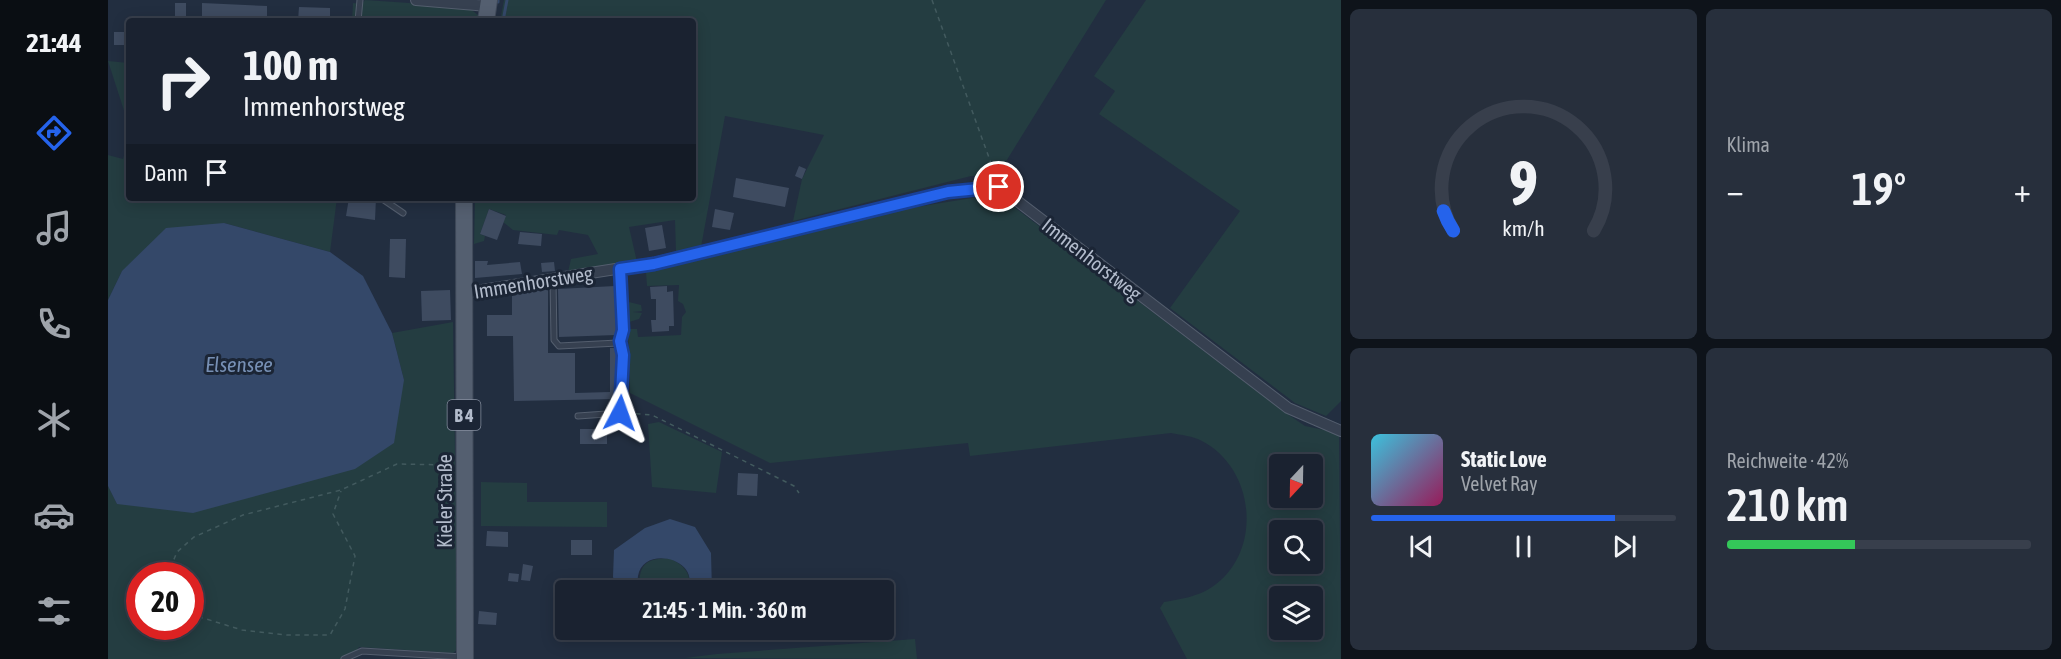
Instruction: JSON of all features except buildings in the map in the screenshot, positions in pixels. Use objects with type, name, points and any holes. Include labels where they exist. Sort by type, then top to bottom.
[{"type":"main road","name":"Kieler Straße","points":[[464,201],[465,658]]},
{"type":"street","points":[[416,0],[487,9]]},
{"type":"street","name":"Immenhorstweg","points":[[463,293],[654,264],[948,192],[999,187],[1288,408],[1341,431]]},
{"type":"lane","points":[[358,18],[360,0]]},
{"type":"lane","points":[[385,201],[403,213]]},
{"type":"lane","points":[[578,416],[620,413],[623,355],[620,341],[623,330],[620,269]]},
{"type":"lane","points":[[553,279],[554,340],[559,346],[620,341]]},
{"type":"lane","points":[[344,659],[362,651],[465,658]]},
{"type":"path","points":[[932,0],[999,187]]},
{"type":"path","points":[[620,413],[652,415],[794,486],[799,493]]},
{"type":"path","points":[[173,562],[177,552],[194,537],[243,514],[341,490],[397,464],[465,465]]},
{"type":"path","points":[[204,618],[242,630],[287,635],[330,635],[345,609],[355,556],[333,514],[341,490]]},
{"type":"green space","points":[[365,0],[468,7],[479,18],[352,18],[353,3],[362,4]]},
{"type":"green space","points":[[504,0],[1106,0],[997,176],[971,176],[793,221],[802,179],[824,135],[725,116],[701,247],[676,252],[675,220],[629,227],[637,262],[568,272],[571,259],[598,254],[588,235],[559,230],[557,235],[513,230],[503,222],[506,215],[489,209],[480,234],[485,236],[484,241],[474,244],[475,201],[696,201],[696,18],[501,18]]},
{"type":"green space","points":[[1146,0],[1341,0],[1341,401],[1326,416],[1295,403],[1170,308],[1240,211],[1099,114],[1115,91],[1094,76]]},
{"type":"green space","points":[[108,61],[126,63],[126,117]]},
{"type":"green space","points":[[126,148],[126,201],[337,201],[330,252],[224,223],[122,271],[108,300],[108,155],[123,159]]},
{"type":"green space","points":[[997,194],[1283,411],[1305,426],[1339,433],[1341,659],[1187,659],[1160,608],[1164,602],[1183,599],[1212,587],[1228,572],[1240,554],[1245,533],[1246,512],[1242,491],[1234,471],[1220,454],[1202,441],[1171,433],[970,456],[968,443],[770,463],[630,393],[628,329],[637,329],[638,337],[681,335],[682,317],[686,312],[683,304],[678,301],[679,285],[647,286],[646,272],[910,208]]},
{"type":"green space","points":[[625,301],[641,305],[642,311],[633,312],[642,313],[639,319],[626,323]]},
{"type":"green space","points":[[453,322],[458,649],[453,653],[359,647],[352,659],[108,659],[108,486],[117,504],[404,380],[392,333]]},
{"type":"green space","points":[[659,422],[722,452],[716,493],[652,487],[648,424]]},
{"type":"green space","points":[[481,482],[527,483],[527,502],[607,502],[607,527],[481,526]]},
{"type":"green space","points":[[669,558],[679,563],[686,571],[689,580],[639,580],[644,566],[648,562]]},
{"type":"green space","points":[[915,639],[917,659],[685,658],[717,654]]},
{"type":"water","name":"Elsensee","points":[[224,223],[330,252],[363,276],[392,333],[404,380],[394,443],[355,469],[193,513],[117,504],[108,486],[108,300],[122,271],[166,228]]},
{"type":"water","points":[[670,519],[695,527],[711,553],[712,580],[690,580],[687,571],[680,564],[660,558],[650,560],[642,566],[638,580],[614,580],[614,550],[645,528]]},
{"type":"waterway","points":[[504,18],[507,0]]},
{"type":"route","points":[[620,413],[623,355],[620,341],[623,330],[620,269],[654,264],[948,192],[999,187]]}]
